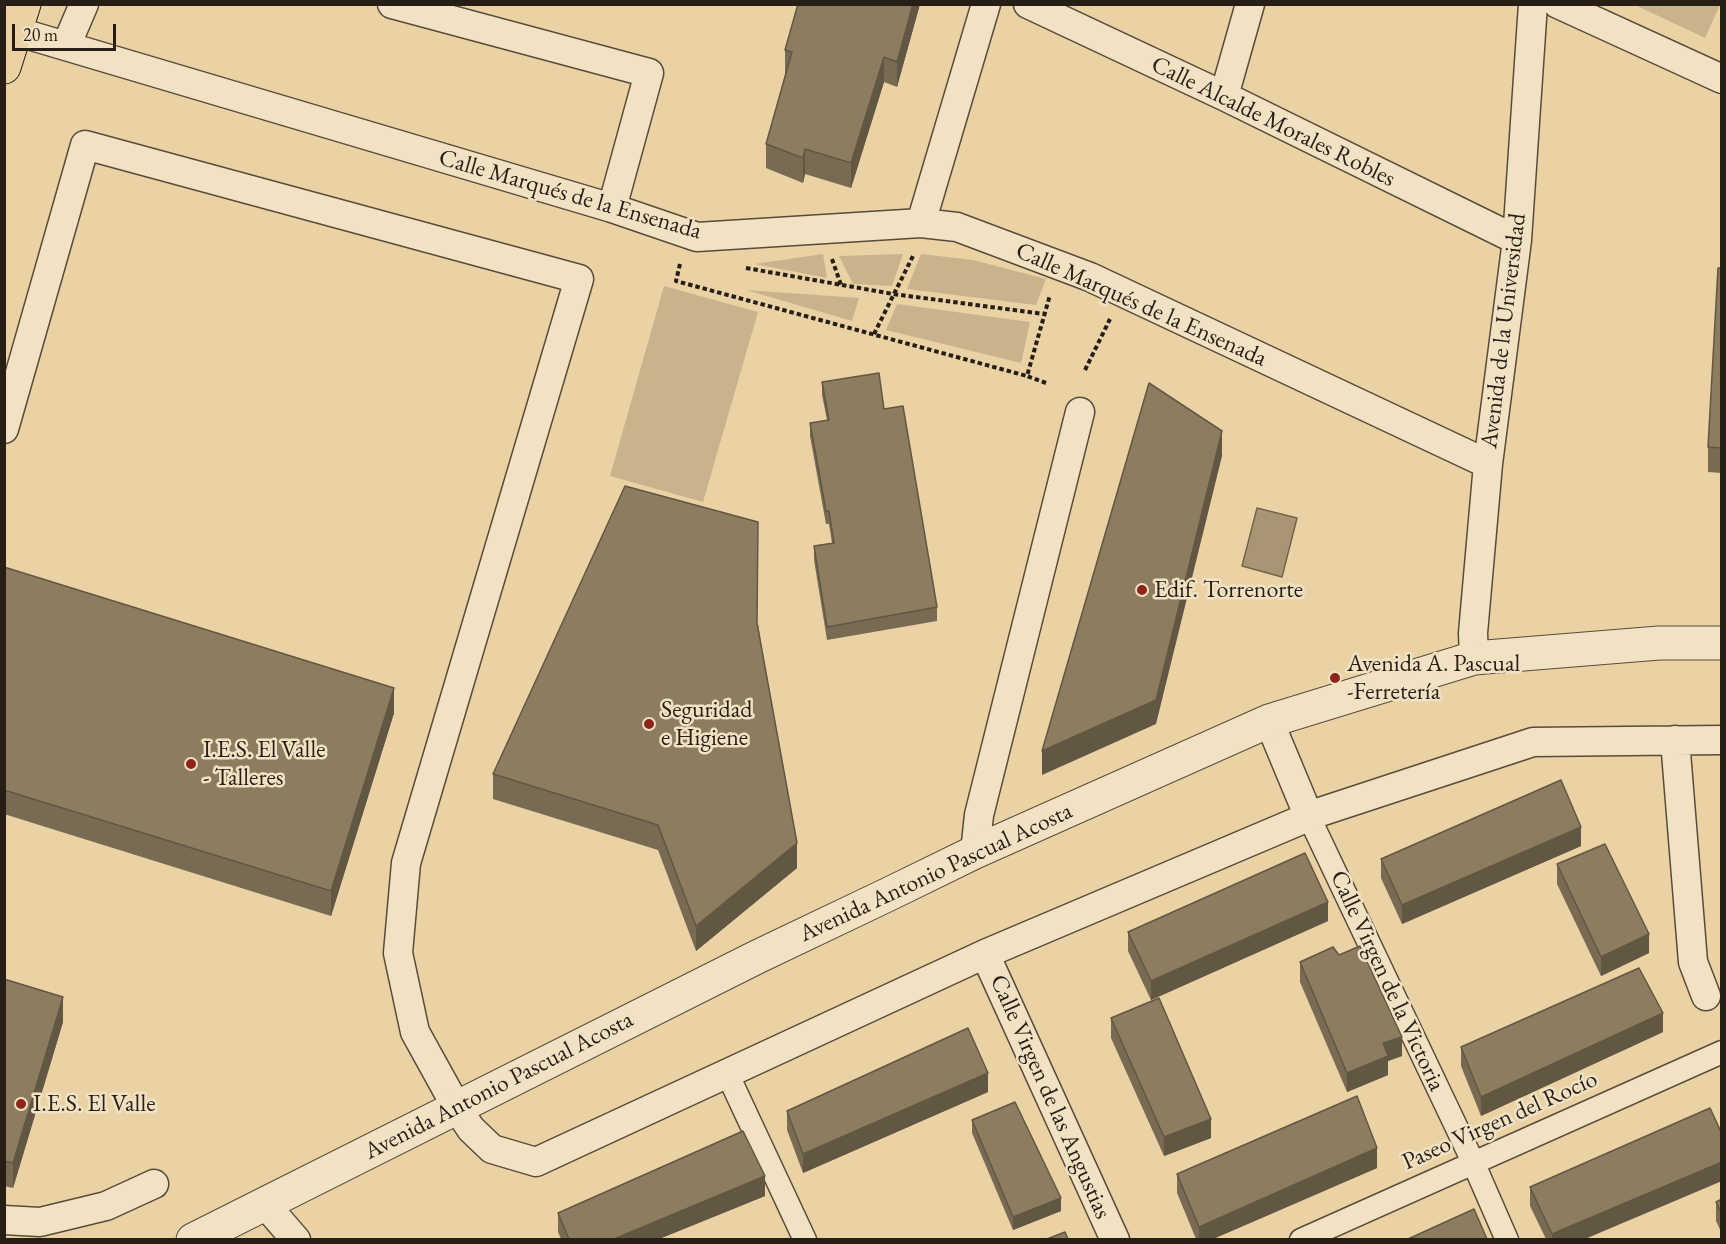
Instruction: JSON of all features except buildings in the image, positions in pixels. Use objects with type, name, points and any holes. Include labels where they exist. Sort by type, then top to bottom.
[{"type":"highway","points":[[4,67],[19,18]]},
{"type":"street","points":[[66,46],[84,4]]},
{"type":"street","points":[[392,4],[649,73],[612,208]]},
{"type":"street","points":[[921,223],[986,4]]},
{"type":"street","name":"Calle Alcalde Morales Robles","points":[[1029,4],[1224,96],[1517,240]]},
{"type":"street","points":[[1224,96],[1250,4]]},
{"type":"street","name":"Avenida de la Universidad","points":[[1474,658],[1473,633],[1488,464],[1517,240],[1533,4]]},
{"type":"street","points":[[1558,4],[1722,79]]},
{"type":"street","name":"Calle Marqués de la Ensenada","points":[[19,18],[66,46],[612,208],[697,237],[921,223],[957,227],[1090,277],[1488,464]]},
{"type":"street","points":[[4,429],[85,145],[579,279],[406,863],[398,952],[415,1032],[457,1108],[471,1129],[492,1149],[536,1162],[985,954],[1309,817],[1533,742],[1722,740]]},
{"type":"street","points":[[975,852],[979,815],[1080,412]]},
{"type":"street","name":"Avenida Antonio Pascual Acosta","points":[[193,1239],[757,957],[975,852],[1269,721],[1474,658],[1659,643],[1722,643]]},
{"type":"street","name":"Calle Virgen de la Victoria","points":[[1269,721],[1309,817],[1473,1162],[1507,1239]]},
{"type":"street","points":[[1675,740],[1693,962],[1706,996]]},
{"type":"street","name":"Calle Virgen de las Angustias","points":[[985,954],[1115,1239]]},
{"type":"street","name":"Paseo Virgen del Rocío","points":[[1300,1239],[1722,1052]]},
{"type":"street","points":[[727,1073],[805,1239]]},
{"type":"street","points":[[4,1220],[40,1222],[106,1206],[154,1184]]},
{"type":"street","points":[[265,1204],[296,1239]]},
{"type":"path","points":[[874,334],[916,250]]},
{"type":"path","points":[[829,252],[841,285]]},
{"type":"path","points":[[682,257],[676,281],[1046,383]]},
{"type":"path","points":[[738,267],[893,294],[1044,314]]},
{"type":"path","points":[[1027,376],[1053,286]]},
{"type":"path","points":[[1085,370],[1113,312]]},
{"type":"shaded area","points":[[1635,5],[1720,5],[1705,38]]},
{"type":"shaded area","points":[[823,254],[827,278],[755,264]]},
{"type":"shaded area","points":[[903,254],[892,286],[853,284],[839,256]]},
{"type":"shaded area","points":[[921,254],[973,260],[1046,279],[1036,305],[907,289]]},
{"type":"shaded area","points":[[664,286],[758,312],[703,502],[610,476]]},
{"type":"shaded area","points":[[746,290],[859,298],[852,321]]},
{"type":"shaded area","points":[[897,304],[1030,322],[1021,363],[886,330]]},
{"type":"shaded area","points":[[1257,508],[1297,518],[1282,577],[1242,566]]},
{"type":"place","name":"Edif. Torrenorte","points":[[1142,590]]},
{"type":"place","name":"Avenida A. Pascual -Ferretería","points":[[1335,678]]},
{"type":"place","name":"Seguridad e Higiene","points":[[649,724]]},
{"type":"place","name":"I.E.S. El Valle - Talleres","points":[[191,764]]},
{"type":"place","name":"I.E.S. El Valle","points":[[21,1104]]}]
